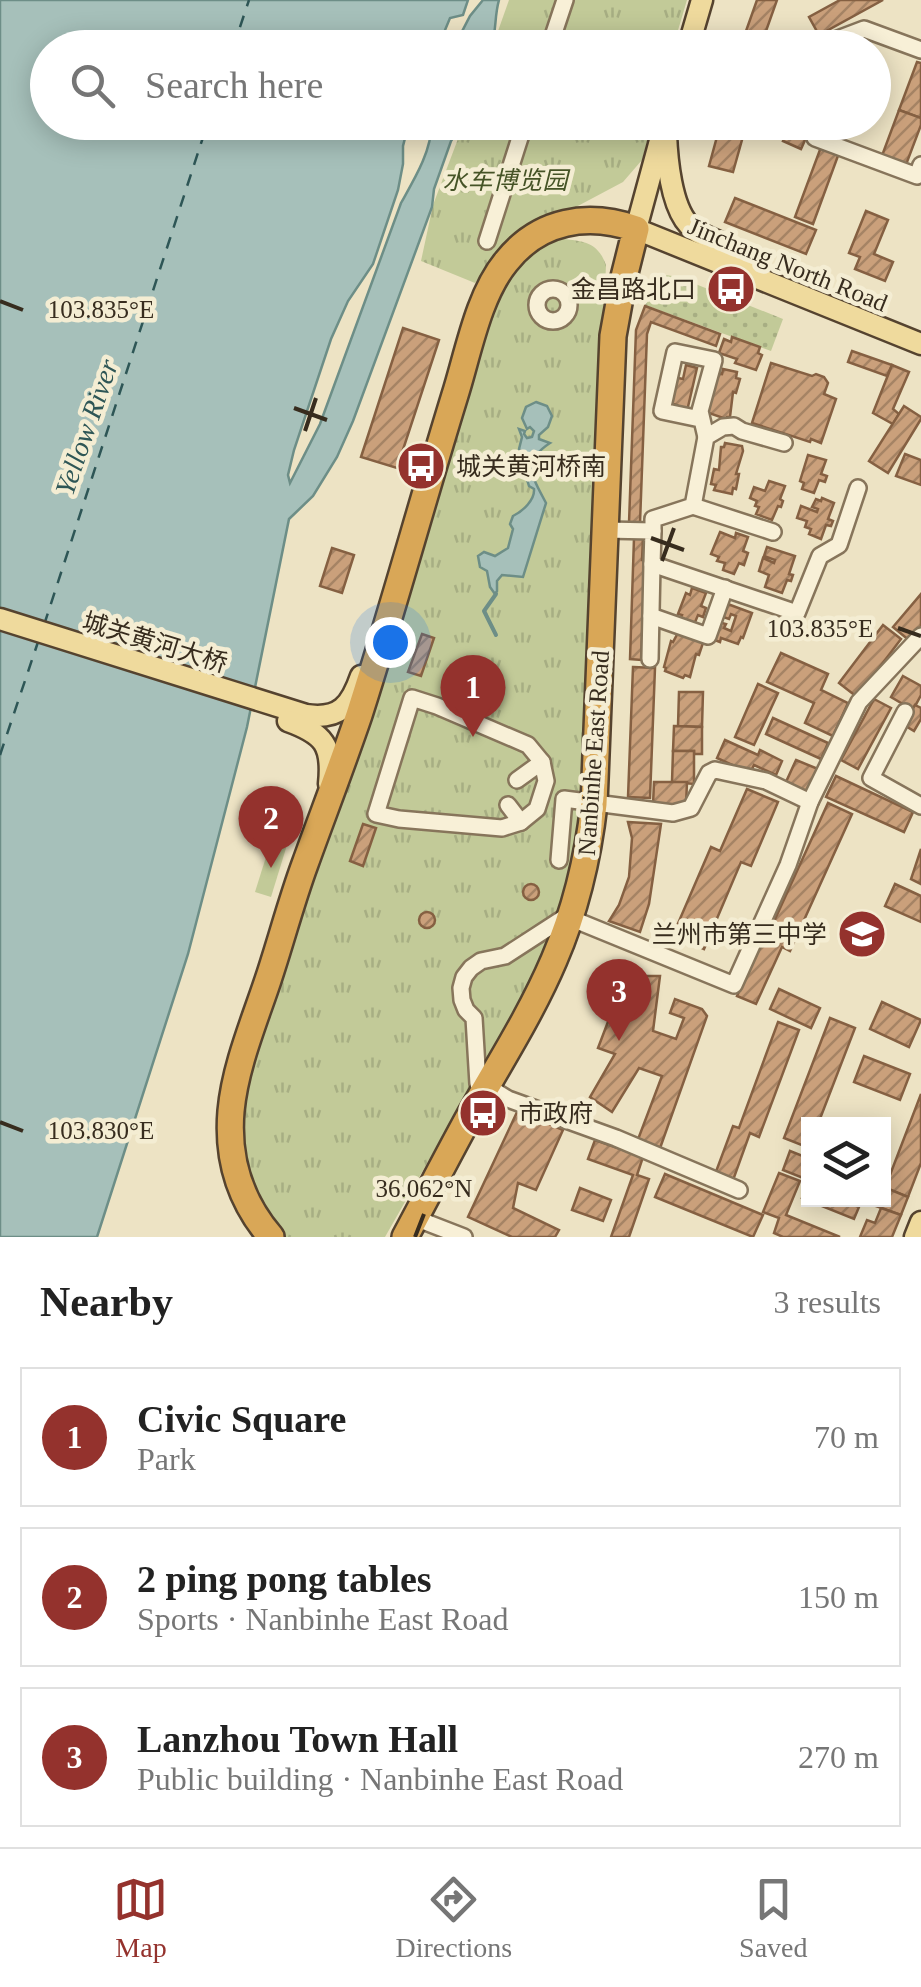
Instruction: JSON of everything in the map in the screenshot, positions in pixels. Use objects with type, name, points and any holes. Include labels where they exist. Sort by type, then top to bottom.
[{"type":"highway","points":[[270,1237],[237,1180],[231,1106],[304,867],[379,652],[486,296],[506,262],[531,239],[566,223],[596,219],[636,229]]},
{"type":"highway","name":"Nanbinhe East Road","points":[[410,1227],[482,1085],[529,1012],[554,961],[584,872],[594,804],[613,336],[636,229]]},
{"type":"main road","points":[[693,30],[702,0]]},
{"type":"main road","name":"Nanbinhe East Road","points":[[636,229],[661,140]]},
{"type":"main road","points":[[667,140],[680,210],[688,225],[734,251],[747,274]]},
{"type":"main road","name":"Jinchang North Road","points":[[636,229],[921,344]]},
{"type":"main road","points":[[293,717],[332,715],[343,709],[356,691],[392,576],[418,513]]},
{"type":"main road","name":"城关黄河大桥","points":[[0,619],[293,717]]},
{"type":"main road","name":"城关黄河大桥","points":[[0,629],[293,717]]},
{"type":"main road","points":[[293,717],[317,734],[330,755],[328,790],[316,835]]},
{"type":"main road","points":[[915,1237],[921,1222]]},
{"type":"street","points":[[555,30],[565,0]]},
{"type":"street","points":[[891,38],[921,50]]},
{"type":"street","points":[[487,241],[519,140]]},
{"type":"street","points":[[820,140],[916,176],[921,166]]},
{"type":"street","points":[[693,506],[706,437],[700,412],[714,360],[675,352],[662,411],[700,419]]},
{"type":"street","points":[[706,437],[723,426],[734,426],[784,443]]},
{"type":"street","points":[[652,564],[798,613],[820,556],[839,545],[858,488]]},
{"type":"street","points":[[650,659],[653,519],[693,506],[772,532]]},
{"type":"street","points":[[605,530],[653,532]]},
{"type":"street","points":[[651,616],[708,636],[725,588]]},
{"type":"street","points":[[739,1190],[616,1138],[508,1099],[482,1085],[474,1018],[462,1000],[464,977],[480,962],[505,956],[566,918],[734,984],[788,865],[810,802],[859,702],[921,636]]},
{"type":"street","points":[[412,698],[528,745],[542,762],[546,781],[536,808],[521,822],[502,828],[376,814],[412,698]]},
{"type":"street","points":[[904,712],[870,778],[921,806]]},
{"type":"street","points":[[517,780],[542,762]]},
{"type":"street","points":[[560,860],[564,799],[673,813],[685,811],[691,808],[709,773],[715,770],[766,781],[810,802]]},
{"type":"street","points":[[508,805],[521,822]]},
{"type":"street","points":[[410,1227],[464,1237]]},
{"type":"green space","points":[[509,0],[687,0],[678,30],[498,30]]},
{"type":"green space","name":"水车博览园","points":[[458,140],[647,140],[642,160],[623,182],[527,233],[498,255],[475,283],[421,261],[433,205]]},
{"type":"green space","points":[[563,239],[590,245],[606,265],[576,866],[548,943],[511,1016],[385,1237],[285,1237],[265,1213],[248,1169],[242,1122],[250,1076],[502,287],[528,257]]},
{"type":"green space","points":[[666,275],[783,319],[771,351],[645,305],[654,281]]},
{"type":"green space","points":[[271,841],[287,845],[271,897],[255,892]]},
{"type":"water","name":"Yellow River","points":[[0,0],[468,0],[463,15],[450,18],[445,30],[30,30],[30,140],[405,140],[398,190],[373,264],[348,301],[331,339],[294,450],[290,483],[320,424],[401,203],[429,140],[452,140],[434,189],[432,207],[353,421],[313,496],[289,519],[247,727],[188,954],[97,1237],[0,1237]]},
{"type":"water","points":[[483,0],[499,0],[495,30],[463,30]]},
{"type":"water","points":[[536,402],[547,406],[552,416],[539,435],[539,439],[550,443],[532,463],[533,477],[546,503],[523,577],[502,575],[495,594],[478,556],[484,552],[495,556],[508,548],[513,516],[533,497],[534,489],[525,473],[525,455],[519,449],[519,429],[525,431],[527,438],[532,437],[534,431],[527,429],[522,418],[526,407]]},
{"type":"building","points":[[757,0],[777,0],[766,30],[746,30]]},
{"type":"building","points":[[840,0],[883,0],[828,30],[816,30],[809,17]]},
{"type":"building","points":[[917,62],[921,63],[921,118],[899,110]]},
{"type":"building","points":[[899,110],[921,118],[904,170],[880,161]]},
{"type":"building","points":[[716,140],[742,140],[733,172],[709,166]]},
{"type":"building","points":[[783,140],[805,140],[801,149]]},
{"type":"building","points":[[821,147],[839,153],[813,224],[795,217]]},
{"type":"building","points":[[735,198],[816,230],[806,254],[725,222]]},
{"type":"building","points":[[866,211],[888,220],[874,254],[893,262],[885,281],[855,269],[860,257],[849,253]]},
{"type":"building","points":[[645,306],[720,334],[716,346],[651,322],[647,334],[640,523],[629,523],[636,330]]},
{"type":"building","points":[[403,328],[439,340],[397,468],[361,457]]},
{"type":"building","points":[[732,337],[760,347],[758,353],[762,355],[756,370],[719,353],[724,339],[731,342]]},
{"type":"building","points":[[852,351],[892,365],[887,376],[848,362]]},
{"type":"building","points":[[771,363],[816,374],[828,383],[824,394],[836,399],[821,443],[752,423]]},
{"type":"building","points":[[686,365],[697,368],[687,411],[670,403],[674,377],[683,379]]},
{"type":"building","points":[[892,365],[909,372],[893,409],[899,414],[893,424],[873,413]]},
{"type":"building","points":[[723,369],[737,372],[736,378],[740,379],[736,393],[733,392],[730,417],[726,419],[706,412],[715,373],[722,374]]},
{"type":"building","points":[[904,406],[921,419],[888,473],[869,461]]},
{"type":"building","points":[[725,443],[742,446],[743,451],[732,494],[714,490],[716,485],[711,484],[714,469],[719,470],[721,447]]},
{"type":"building","points":[[905,454],[921,460],[921,485],[896,476]]},
{"type":"building","points":[[808,455],[826,460],[821,474],[827,476],[825,482],[819,480],[814,493],[802,489],[804,483],[800,481]]},
{"type":"building","points":[[769,481],[785,486],[781,507],[778,506],[772,520],[756,514],[757,501],[750,498],[754,487],[765,491]]},
{"type":"building","points":[[816,499],[834,503],[828,519],[833,521],[831,526],[826,525],[821,539],[809,534],[807,521],[797,518],[801,506],[817,512],[812,507]]},
{"type":"building","points":[[720,532],[735,538],[736,533],[748,537],[744,565],[739,563],[734,574],[723,570],[725,563],[711,554]]},
{"type":"building","points":[[634,538],[643,538],[645,560],[641,660],[630,659]]},
{"type":"building","points":[[767,547],[795,556],[789,574],[793,575],[791,581],[787,580],[782,593],[765,587],[769,575],[759,571],[763,558],[774,563],[775,560],[764,556]]},
{"type":"building","points":[[332,548],[354,555],[342,593],[320,586]]},
{"type":"building","points":[[692,588],[706,593],[701,606],[706,608],[703,617],[698,615],[693,627],[679,622],[682,615],[678,614]]},
{"type":"building","points":[[921,594],[921,628],[910,641],[893,627]]},
{"type":"building","points":[[725,603],[752,613],[738,644],[712,639],[718,622],[731,631],[736,616],[720,616]]},
{"type":"building","points":[[883,625],[901,639],[857,697],[839,683]]},
{"type":"building","points":[[680,629],[699,636],[697,640],[703,643],[690,677],[683,678],[664,667],[671,641]]},
{"type":"building","points":[[422,634],[434,638],[421,676],[408,672]]},
{"type":"building","points":[[781,653],[828,674],[821,690],[848,703],[833,736],[805,723],[814,703],[767,682]]},
{"type":"building","points":[[633,667],[655,668],[650,798],[628,797]]},
{"type":"building","points":[[903,676],[921,686],[913,710],[891,697]]},
{"type":"building","points":[[758,684],[778,693],[754,745],[735,737]]},
{"type":"building","points":[[679,692],[703,692],[702,727],[678,726]]},
{"type":"building","points":[[874,699],[891,708],[858,769],[841,760]]},
{"type":"building","points":[[915,705],[921,708],[921,719],[914,731],[904,725]]},
{"type":"building","points":[[773,718],[828,743],[821,759],[766,734]]},
{"type":"building","points":[[674,726],[702,727],[702,754],[673,751]]},
{"type":"building","points":[[725,740],[782,761],[776,775],[754,765],[750,773],[717,758]]},
{"type":"building","points":[[673,751],[694,751],[694,784],[672,782]]},
{"type":"building","points":[[796,760],[818,769],[808,792],[786,782]]},
{"type":"building","points":[[836,776],[913,812],[904,832],[826,797]]},
{"type":"building","points":[[654,782],[687,782],[686,805],[653,805]]},
{"type":"building","points":[[747,789],[778,802],[751,866],[741,862],[704,949],[673,935],[711,847],[720,851]]},
{"type":"building","points":[[828,803],[852,814],[790,951],[782,947],[756,1004],[737,996]]},
{"type":"building","points":[[628,822],[661,824],[649,904],[640,932],[609,921],[629,877],[632,838]]},
{"type":"building","points":[[363,824],[376,828],[363,866],[350,861]]},
{"type":"building","points":[[921,849],[921,884],[911,879]]},
{"type":"building","points":[[531,884],[539,892],[531,900],[523,892]]},
{"type":"building","points":[[895,884],[921,896],[921,922],[885,906]]},
{"type":"building","points":[[427,912],[435,920],[427,928],[419,920]]},
{"type":"building","points":[[635,976],[660,976],[653,1031],[676,1039],[684,1018],[670,1013],[675,999],[702,1009],[707,1016],[659,1151],[637,1142],[662,1076],[639,1068],[612,1112],[590,1097],[615,1054],[598,1048],[609,1019],[625,1025]]},
{"type":"building","points":[[779,989],[820,1008],[811,1028],[770,1009]]},
{"type":"building","points":[[882,1002],[921,1020],[909,1047],[870,1029]]},
{"type":"building","points":[[830,1018],[855,1028],[821,1117],[801,1117],[801,1145],[784,1138]]},
{"type":"building","points":[[778,1022],[799,1030],[759,1137],[750,1133],[732,1183],[714,1177],[733,1126],[739,1128]]},
{"type":"building","points":[[864,1056],[910,1074],[900,1100],[854,1082]]},
{"type":"building","points":[[921,1094],[921,1163],[908,1197],[891,1190],[891,1172]]},
{"type":"building","points":[[518,1110],[563,1130],[536,1190],[518,1183],[513,1208],[559,1230],[555,1237],[512,1237],[468,1217]]},
{"type":"building","points":[[595,1140],[643,1157],[637,1175],[649,1179],[629,1237],[611,1237],[633,1175],[588,1159]]},
{"type":"building","points":[[790,1151],[801,1155],[801,1177],[783,1170]]},
{"type":"building","points":[[779,1173],[800,1181],[786,1215],[840,1237],[783,1237],[774,1233],[779,1218],[763,1212]]},
{"type":"building","points":[[665,1174],[763,1215],[753,1237],[655,1197]]},
{"type":"building","points":[[580,1188],[611,1200],[603,1221],[572,1210]]},
{"type":"building","points":[[891,1190],[908,1197],[901,1215],[879,1207],[891,1207]]},
{"type":"building","points":[[824,1207],[859,1207],[854,1219]]},
{"type":"building","points":[[881,1208],[901,1215],[892,1237],[860,1237],[867,1220],[875,1223]]},
{"type":"waterway","points":[[496,594],[484,611],[496,635]]},
{"type":"ferry route","points":[[239,30],[249,0]]},
{"type":"ferry route","points":[[44,625],[202,140]]},
{"type":"ferry route","points":[[0,755],[38,642]]},
{"type":"place","name":"金昌路北口","points":[[731,289]]},
{"type":"place","name":"城关黄河桥南","points":[[421,466]]},
{"type":"place","name":"Civic Square","points":[[473,737]]},
{"type":"place","name":"2 ping pong tables","points":[[271,868]]},
{"type":"place","name":"兰州市第三中学","points":[[862,934]]},
{"type":"place","name":"Lanzhou Town Hall","points":[[619,1041]]},
{"type":"place","name":"市政府","points":[[483,1113]]}]
